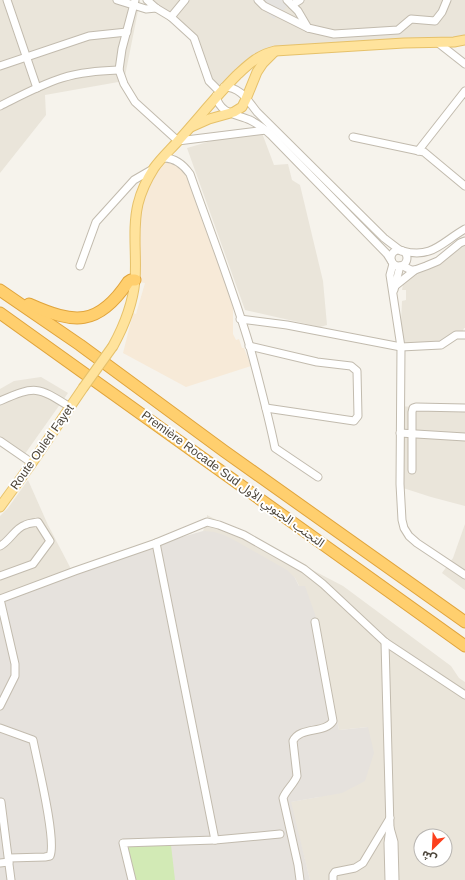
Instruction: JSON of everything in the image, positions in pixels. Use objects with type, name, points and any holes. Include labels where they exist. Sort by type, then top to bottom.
[{"type":"highway","points":[[3,292],[56,315],[77,318],[90,316],[103,310],[112,302],[128,282],[135,280]]},
{"type":"highway","name":"Première Rocade Sud التجنب الجنوبي الأول","points":[[3,292],[465,622]]},
{"type":"highway","name":"Première Rocade Sud التجنب الجنوبي الأول","points":[[0,313],[465,646]]},
{"type":"main road","name":"Route Ouled Fayet","points":[[0,507],[113,346],[121,332],[127,317],[135,280],[136,215],[142,191],[154,168],[168,150],[178,141],[220,92],[254,59],[263,54],[275,51],[404,43],[454,42],[465,40]]},
{"type":"main road","points":[[189,128],[230,114],[242,107],[256,72],[275,51]]},
{"type":"street","points":[[117,0],[134,2],[146,9],[156,8]]},
{"type":"street","points":[[148,0],[156,8],[171,17],[194,38],[209,81],[220,92]]},
{"type":"street","points":[[171,17],[185,0]]},
{"type":"street","points":[[258,0],[264,6],[308,28],[334,34],[398,30],[411,19],[435,21],[442,12],[447,0]]},
{"type":"street","points":[[287,0],[308,28]]},
{"type":"street","points":[[292,6],[300,0]]},
{"type":"street","points":[[0,5],[7,1],[37,88]]},
{"type":"street","points":[[134,2],[122,50],[119,70],[124,84],[135,102],[178,141],[266,130]]},
{"type":"street","points":[[0,66],[89,36],[127,32]]},
{"type":"street","points":[[437,42],[465,64]]},
{"type":"street","points":[[0,106],[62,78],[94,71],[119,70]]},
{"type":"street","points":[[220,92],[235,89],[240,91],[258,112],[384,238],[406,255],[407,260],[397,264]]},
{"type":"street","points":[[418,151],[465,91]]},
{"type":"street","points":[[220,92],[217,101],[222,109],[230,114],[252,121],[266,130],[397,264],[411,270],[415,270]]},
{"type":"street","points":[[353,137],[424,152],[465,186]]},
{"type":"street","points":[[162,158],[166,158],[181,164],[190,174],[249,346],[276,448],[318,477]]},
{"type":"street","points":[[80,266],[96,222],[134,180],[154,168]]},
{"type":"street","points":[[465,229],[437,249],[419,254],[402,251],[394,252],[391,257],[397,264],[394,289],[401,347],[400,433],[402,520],[404,528],[409,536],[417,543],[465,575]]},
{"type":"street","points":[[394,289],[415,270],[438,261],[460,243],[465,241]]},
{"type":"street","points":[[240,319],[288,325],[401,347],[441,345],[456,335],[465,335]]},
{"type":"street","points":[[249,346],[317,362],[351,366],[357,371],[358,416],[354,421],[266,408]]},
{"type":"street","points":[[0,401],[30,390],[42,391],[70,407]]},
{"type":"street","points":[[412,470],[412,412],[414,407],[465,408]]},
{"type":"street","points":[[400,433],[465,437]]},
{"type":"street","points":[[0,441],[32,463]]},
{"type":"street","points":[[0,546],[7,542],[18,529],[24,525],[38,522],[50,541],[33,564],[0,576]]},
{"type":"street","points":[[0,706],[14,676],[15,664],[0,599],[156,543],[207,522],[219,524],[230,529],[285,557],[304,569],[323,584],[385,642],[465,695]]},
{"type":"street","points":[[156,543],[215,840]]},
{"type":"street","points":[[300,880],[298,864],[283,798],[284,794],[296,780],[297,776],[293,741],[298,734],[328,725],[334,721],[315,622]]},
{"type":"street","points":[[385,642],[390,818],[388,842],[389,880]]},
{"type":"street","points":[[0,728],[33,740],[47,808],[52,845],[50,856],[45,857],[9,858],[0,854]]},
{"type":"street","points":[[1,802],[11,880]]},
{"type":"street","points":[[333,880],[333,875],[335,872],[355,868],[363,863],[390,818]]},
{"type":"street","points":[[390,828],[394,842],[395,880]]},
{"type":"street","points":[[132,880],[123,843],[215,840],[280,834]]},
{"type":"street","points":[[0,864],[9,858]]},
{"type":"shaded area","points":[[0,0],[140,1],[124,81],[45,95],[46,115],[0,173]]},
{"type":"shaded area","points":[[149,0],[465,0],[465,39],[268,52],[220,92],[209,81],[194,38]]},
{"type":"shaded area","points":[[253,0],[287,0],[290,4],[274,19]]},
{"type":"shaded area","points":[[238,133],[262,133],[274,165],[288,164],[292,180],[300,185],[323,281],[327,325],[320,327],[245,310],[187,148]]},
{"type":"shaded area","points":[[172,154],[195,183],[191,187],[211,236],[233,308],[233,334],[236,340],[239,339],[251,366],[186,387],[123,353],[133,313],[136,314],[145,283],[139,282],[138,227],[142,200],[153,175]]},
{"type":"shaded area","points":[[465,243],[465,328],[462,334],[444,343],[400,343],[402,301],[406,300],[406,290],[402,290],[403,284],[418,271],[428,270]]},
{"type":"shaded area","points":[[41,377],[68,393],[22,458],[0,443],[0,389],[14,381]]},
{"type":"shaded area","points":[[398,406],[465,410],[465,506],[400,487]]},
{"type":"shaded area","points":[[28,480],[48,525],[71,569],[0,596],[0,516],[8,508]]},
{"type":"shaded area","points":[[207,515],[343,586],[451,666],[459,678],[465,682],[465,880],[310,880],[290,802],[319,797],[368,727],[339,730],[317,620],[295,578],[203,531],[207,522]]},
{"type":"shaded area","points":[[465,524],[465,590],[442,573],[453,558]]},
{"type":"shaded area","points":[[203,531],[214,532],[234,540],[287,570],[295,578],[299,586],[305,586],[317,620],[339,730],[368,727],[374,753],[365,781],[342,793],[291,802],[310,880],[0,880],[0,596],[71,569]]},
{"type":"green space","points":[[171,845],[175,880],[135,880],[128,847]]}]
